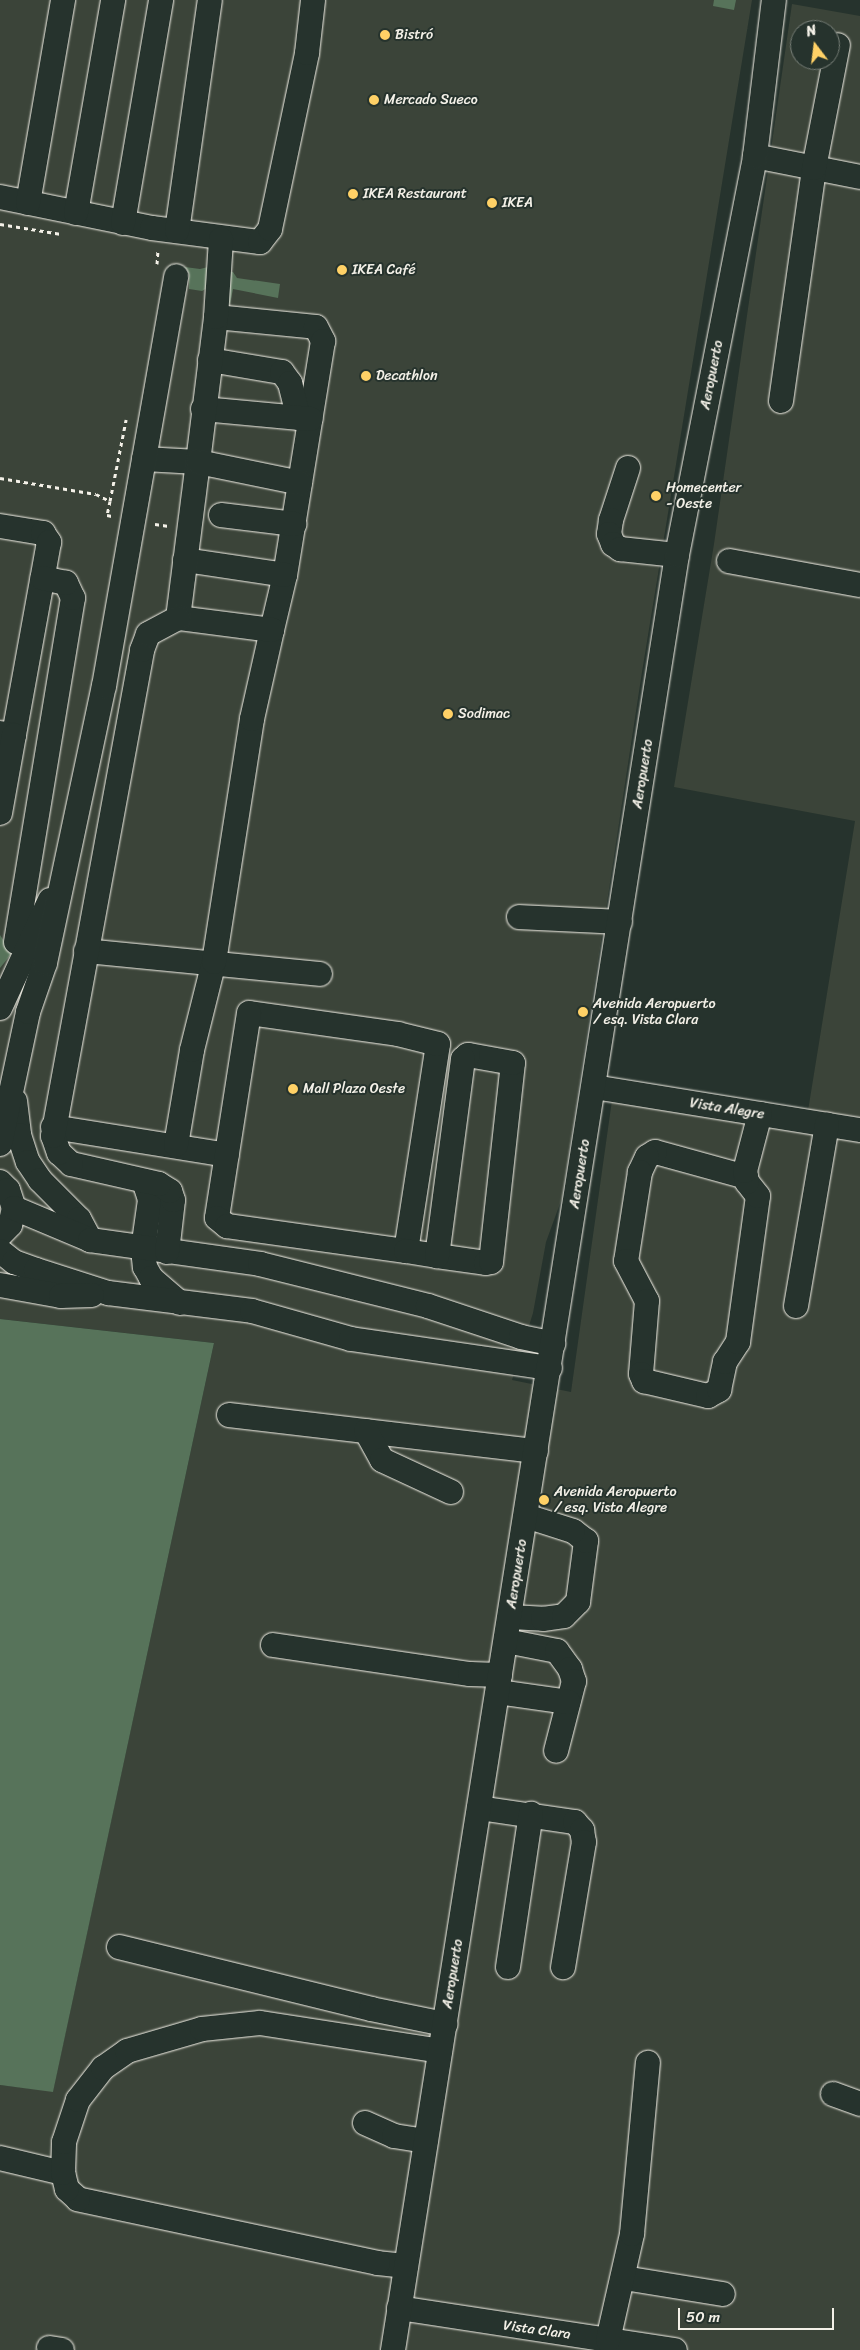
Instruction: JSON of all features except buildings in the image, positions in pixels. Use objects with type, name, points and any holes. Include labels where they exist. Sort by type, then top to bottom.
[{"type":"street","points":[[28,203],[63,0]]},
{"type":"street","points":[[76,213],[113,0]]},
{"type":"street","points":[[123,223],[161,0]]},
{"type":"street","points":[[177,231],[210,0]]},
{"type":"street","points":[[0,197],[123,223],[220,239],[254,243],[265,237],[270,229],[307,52],[313,0]]},
{"type":"street","name":"Aeropuerto","points":[[392,2350],[550,1368],[677,555],[755,156],[774,0]]},
{"type":"street","points":[[781,401],[814,168],[833,70]]},
{"type":"street","points":[[755,156],[860,177]]},
{"type":"street","points":[[178,618],[216,317],[220,239]]},
{"type":"street","points":[[0,1144],[28,1012],[45,964],[68,862],[118,616],[144,459],[166,274]]},
{"type":"street","points":[[178,1139],[192,1050],[214,962],[256,694],[285,575],[300,483],[305,419],[323,341],[316,327],[216,317]]},
{"type":"street","points":[[210,360],[282,372],[290,383],[305,419]]},
{"type":"street","points":[[203,409],[305,419]]},
{"type":"street","points":[[144,459],[198,462],[300,483]]},
{"type":"street","points":[[628,468],[611,520],[609,534],[613,544],[620,549],[677,555]]},
{"type":"street","points":[[221,515],[294,524]]},
{"type":"street","points":[[0,526],[43,534],[49,538],[43,578],[7,734],[0,813]]},
{"type":"street","points":[[185,560],[285,575]]},
{"type":"street","points":[[729,561],[860,585]]},
{"type":"street","points":[[0,1008],[14,941],[73,598],[66,584],[43,578]]},
{"type":"street","points":[[168,1252],[172,1196],[166,1187],[71,1164],[59,1153],[53,1127],[142,650],[148,634],[178,618],[272,630]]},
{"type":"street","points":[[14,941],[68,862]]},
{"type":"street","points":[[519,917],[620,922]]},
{"type":"street","points":[[14,941],[29,977],[28,1012]]},
{"type":"street","points":[[86,952],[214,962],[320,974]]},
{"type":"street","points":[[406,1251],[437,1042],[249,1013],[217,1218],[221,1224],[406,1251],[437,1256],[486,1263],[493,1259],[515,1068],[508,1061],[468,1055],[463,1059],[437,1256]]},
{"type":"street","points":[[13,1082],[19,1135],[28,1162],[40,1180],[79,1219],[90,1240]]},
{"type":"street","name":"Vista Alegre","points":[[594,1087],[860,1130]]},
{"type":"street","points":[[746,1177],[655,1152],[647,1158],[640,1172],[626,1261],[647,1301],[641,1374],[644,1381],[708,1396],[719,1390],[726,1362],[738,1342],[758,1196],[746,1177],[760,1114]]},
{"type":"street","points":[[796,1306],[827,1125]]},
{"type":"street","points":[[53,1127],[178,1139],[228,1150]]},
{"type":"street","points":[[0,1157],[1,1182],[8,1190],[14,1208],[10,1225],[0,1235]]},
{"type":"street","points":[[144,1181],[150,1200],[143,1249],[145,1267],[151,1278],[180,1302]]},
{"type":"street","points":[[14,1208],[90,1240],[268,1266],[428,1306],[521,1337],[553,1344]]},
{"type":"street","points":[[0,1251],[14,1262],[108,1293],[270,1314],[309,1329],[351,1339],[550,1368]]},
{"type":"street","points":[[0,1285],[61,1296],[108,1293]]},
{"type":"street","points":[[229,1415],[536,1451]]},
{"type":"street","points":[[366,1431],[382,1460],[451,1492]]},
{"type":"street","points":[[510,1617],[543,1619],[564,1616],[578,1602],[586,1541],[573,1531],[526,1516]]},
{"type":"street","points":[[506,1642],[557,1651],[566,1661],[574,1681],[556,1751]]},
{"type":"street","points":[[273,1645],[470,1674],[499,1684],[568,1702]]},
{"type":"street","points":[[479,1808],[531,1814],[575,1822],[582,1830],[584,1842],[563,1967]]},
{"type":"street","points":[[508,1967],[531,1814]]},
{"type":"street","points":[[119,1947],[398,2016],[445,2024]]},
{"type":"street","points":[[406,2266],[378,2263],[78,2199],[67,2189],[63,2173],[64,2142],[78,2100],[103,2068],[127,2051],[202,2029],[260,2023],[440,2051]]},
{"type":"street","points":[[608,2340],[624,2278],[632,2234],[648,2063]]},
{"type":"street","points":[[833,2094],[860,2104]]},
{"type":"street","points":[[365,2123],[394,2136],[426,2141]]},
{"type":"street","points":[[0,2158],[63,2173]]},
{"type":"street","points":[[624,2278],[723,2294]]},
{"type":"street","name":"Vista Clara","points":[[399,2308],[608,2340],[645,2348],[675,2350]]},
{"type":"path","points":[[0,224],[65,235]]},
{"type":"path","points":[[154,250],[160,252],[166,274]]},
{"type":"path","points":[[110,501],[127,415]]},
{"type":"shaded area","points":[[0,0],[752,0],[642,672],[562,1198],[546,1242],[533,1313],[512,1380],[571,1392],[613,1093],[806,1123],[855,821],[674,787],[714,544],[792,4],[860,16],[860,2350],[0,2350],[0,2085],[53,2091],[214,1343],[0,1319]]},
{"type":"green space","points":[[714,0],[736,0],[734,10],[713,6]]},
{"type":"green space","points":[[170,265],[200,269],[208,267],[207,288],[202,291],[189,289],[189,273],[169,270]]},
{"type":"green space","points":[[227,271],[233,272],[237,278],[280,284],[278,298],[233,289],[230,304],[226,297]]},
{"type":"green space","points":[[0,935],[12,953],[0,968]]},
{"type":"green space","points":[[0,1319],[214,1343],[53,2092],[0,2085]]},
{"type":"place","name":"Bistró","points":[[385,35]]},
{"type":"place","name":"Mercado Sueco","points":[[374,100]]},
{"type":"place","name":"IKEA Restaurant","points":[[353,194]]},
{"type":"place","name":"IKEA","points":[[492,203]]},
{"type":"place","name":"IKEA Café","points":[[342,270]]},
{"type":"place","name":"Decathlon","points":[[366,376]]},
{"type":"place","name":"Homecenter - Oeste","points":[[656,496]]},
{"type":"place","name":"Sodimac","points":[[448,714]]},
{"type":"place","name":"Avenida Aeropuerto / esq. Vista Clara","points":[[583,1012]]},
{"type":"place","name":"Mall Plaza Oeste","points":[[293,1089]]},
{"type":"place","name":"Avenida Aeropuerto / esq. Vista Alegre","points":[[544,1500]]}]
